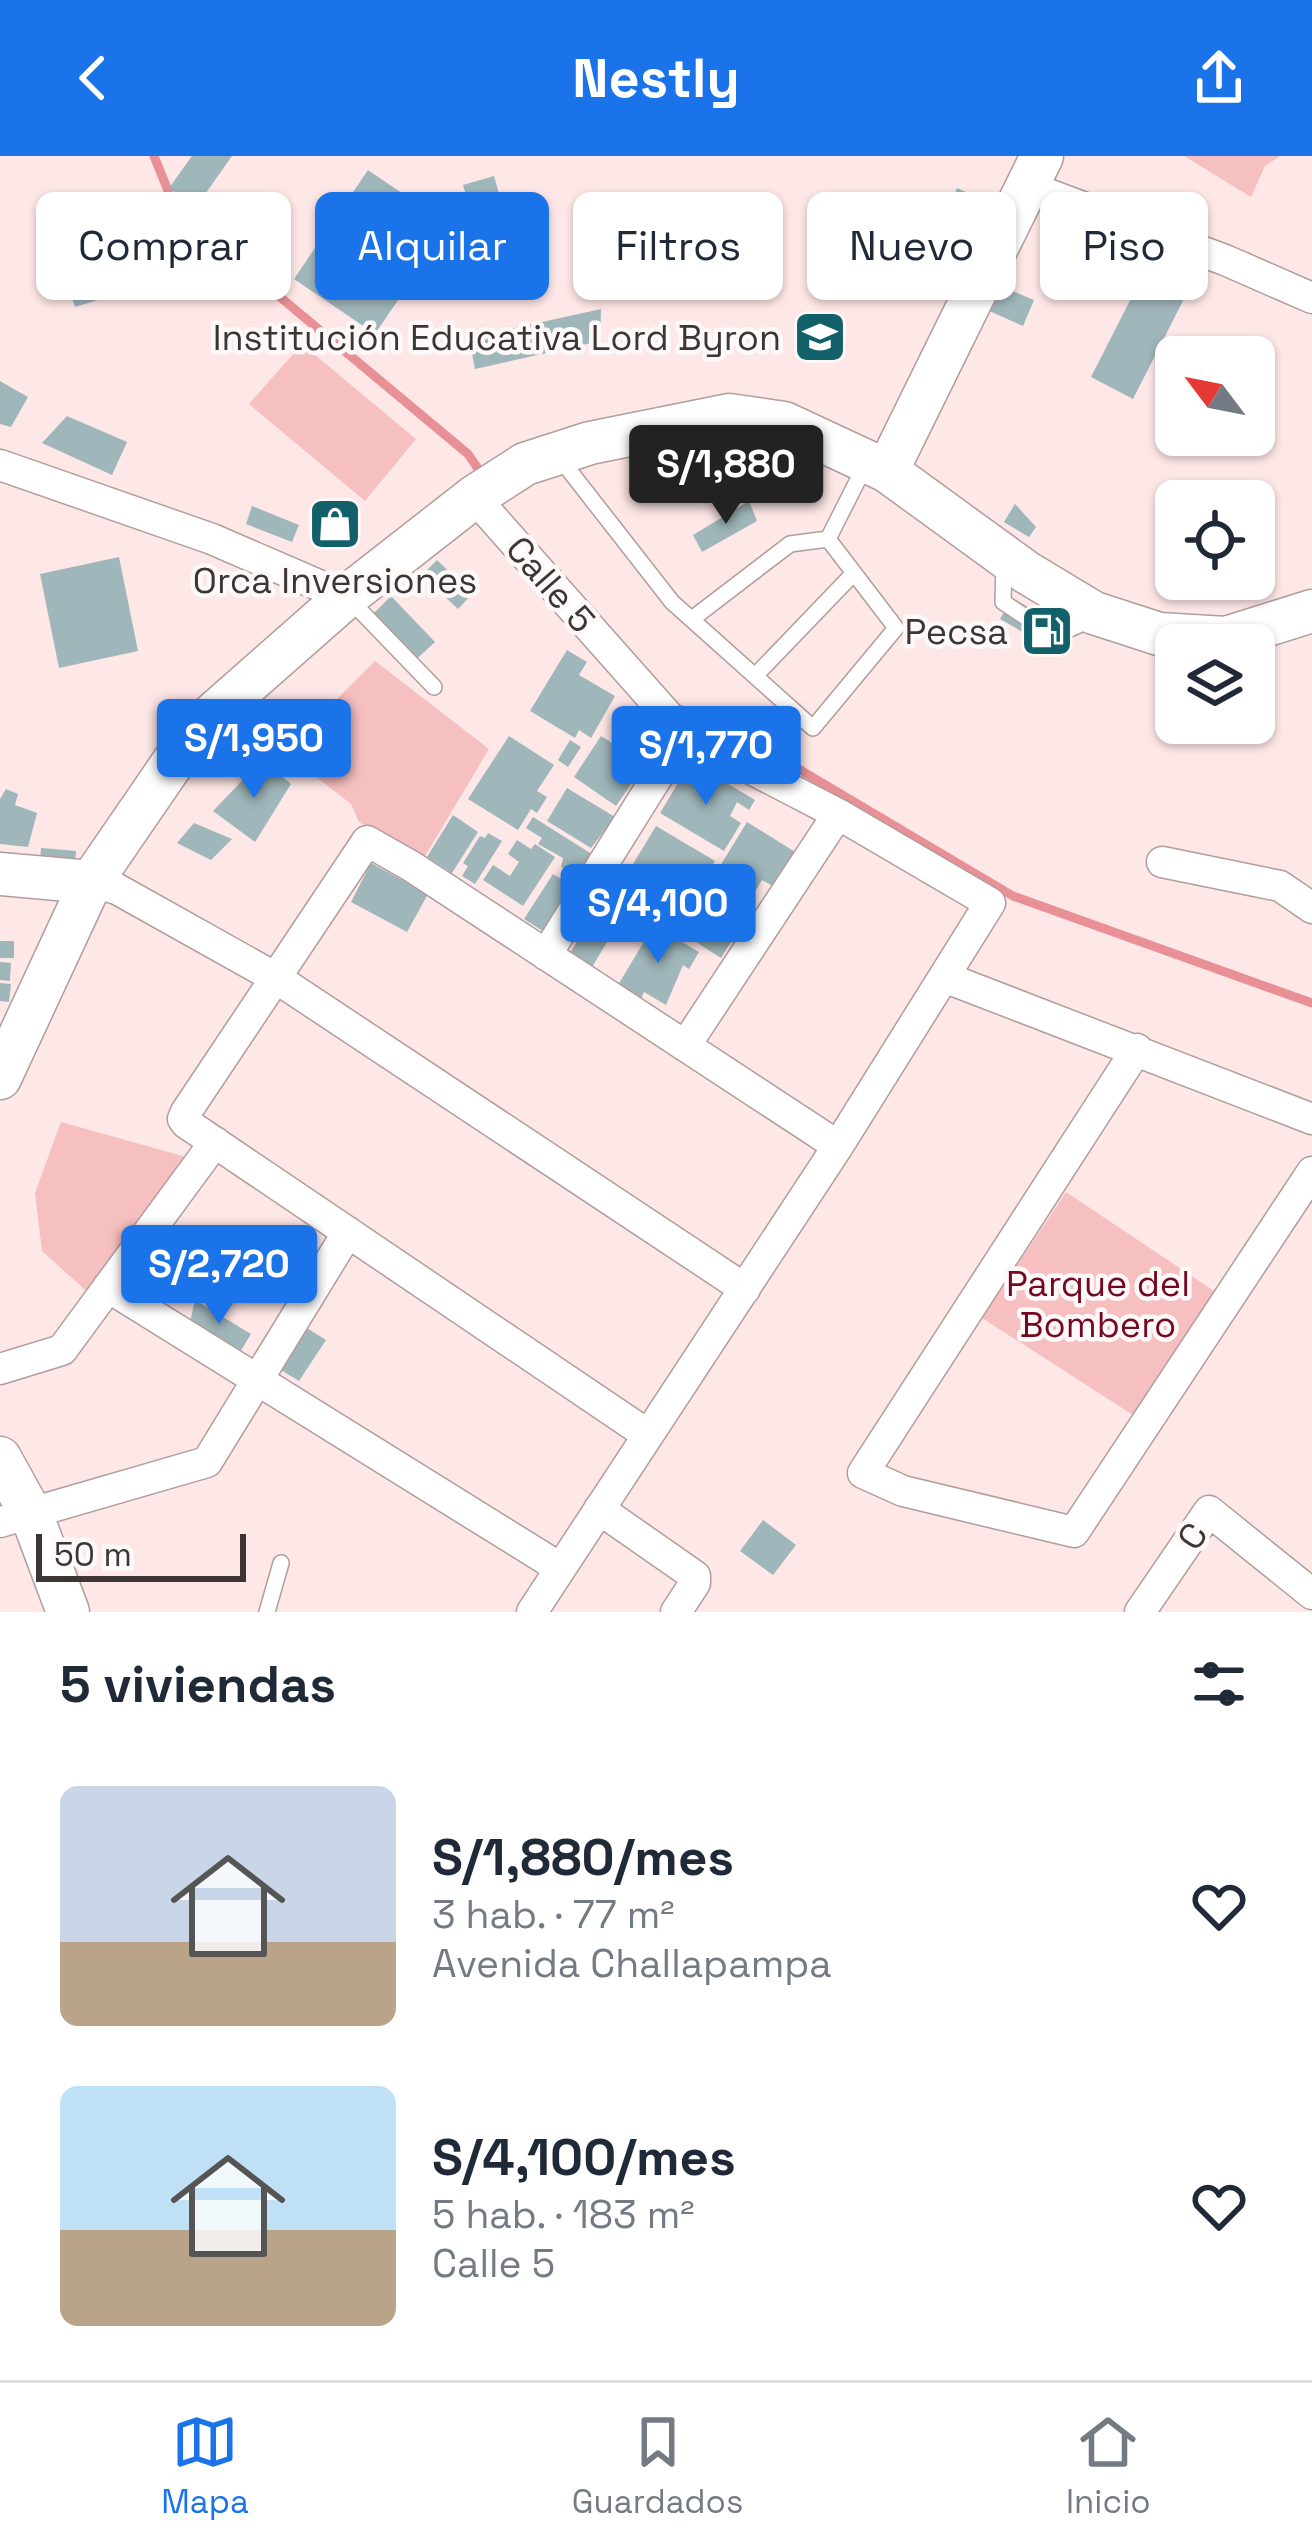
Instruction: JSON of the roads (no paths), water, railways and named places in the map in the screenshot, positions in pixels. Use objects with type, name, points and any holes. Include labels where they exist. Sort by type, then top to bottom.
[{"type":"street","points":[[877,466],[1036,172],[1312,298]]},
{"type":"street","points":[[0,1078],[91,882],[185,745],[346,597],[478,494],[540,459],[651,429],[729,415],[784,423],[877,466],[1101,616],[1159,634],[1226,638],[1312,611]]},
{"type":"street","points":[[0,465],[212,539],[346,597]]},
{"type":"street","name":"Calle 5","points":[[478,494],[684,734],[838,814],[989,902],[944,977]]},
{"type":"street","points":[[546,955],[684,734]]},
{"type":"street","points":[[685,1046],[838,814]]},
{"type":"street","points":[[648,1435],[186,1123],[184,1116],[367,842],[838,1147]]},
{"type":"street","points":[[1162,862],[1280,886],[1312,908]]},
{"type":"street","points":[[0,874],[91,882],[117,889],[276,978],[745,1289]]},
{"type":"street","points":[[532,1612],[838,1147],[944,977],[1312,1119]]},
{"type":"street","points":[[1137,1048],[862,1473],[903,1491],[1074,1532],[1312,1172]]},
{"type":"street","points":[[0,1369],[62,1350],[214,1142]]},
{"type":"street","points":[[16,1519],[203,1465],[348,1232]]},
{"type":"street","points":[[108,1288],[560,1568]]},
{"type":"street","points":[[0,1458],[16,1519],[68,1612]]},
{"type":"street","points":[[598,1509],[694,1575],[695,1583],[676,1612]]},
{"type":"street","name":"C","points":[[1140,1612],[1209,1511],[1312,1594]]},
{"type":"lane","points":[[540,459],[673,602],[813,728],[896,628],[829,539]]},
{"type":"lane","points":[[692,619],[790,544],[829,539],[877,466]]},
{"type":"lane","points":[[755,676],[854,573]]},
{"type":"lane","points":[[346,597],[434,686]]},
{"type":"lane","points":[[267,1612],[281,1563]]},
{"type":"waterway","points":[[154,156],[171,198],[202,232],[468,454],[485,479]]},
{"type":"waterway","points":[[677,708],[797,768],[1013,896],[1312,1003]]},
{"type":"place","name":"Institución Educativa Lord Byron","points":[[820,337]]},
{"type":"place","name":"Orca Inversiones","points":[[335,524]]},
{"type":"place","name":"Pecsa","points":[[1047,631]]},
{"type":"park label","name":"Parque del Bombero","points":[[1098,1304]]}]
